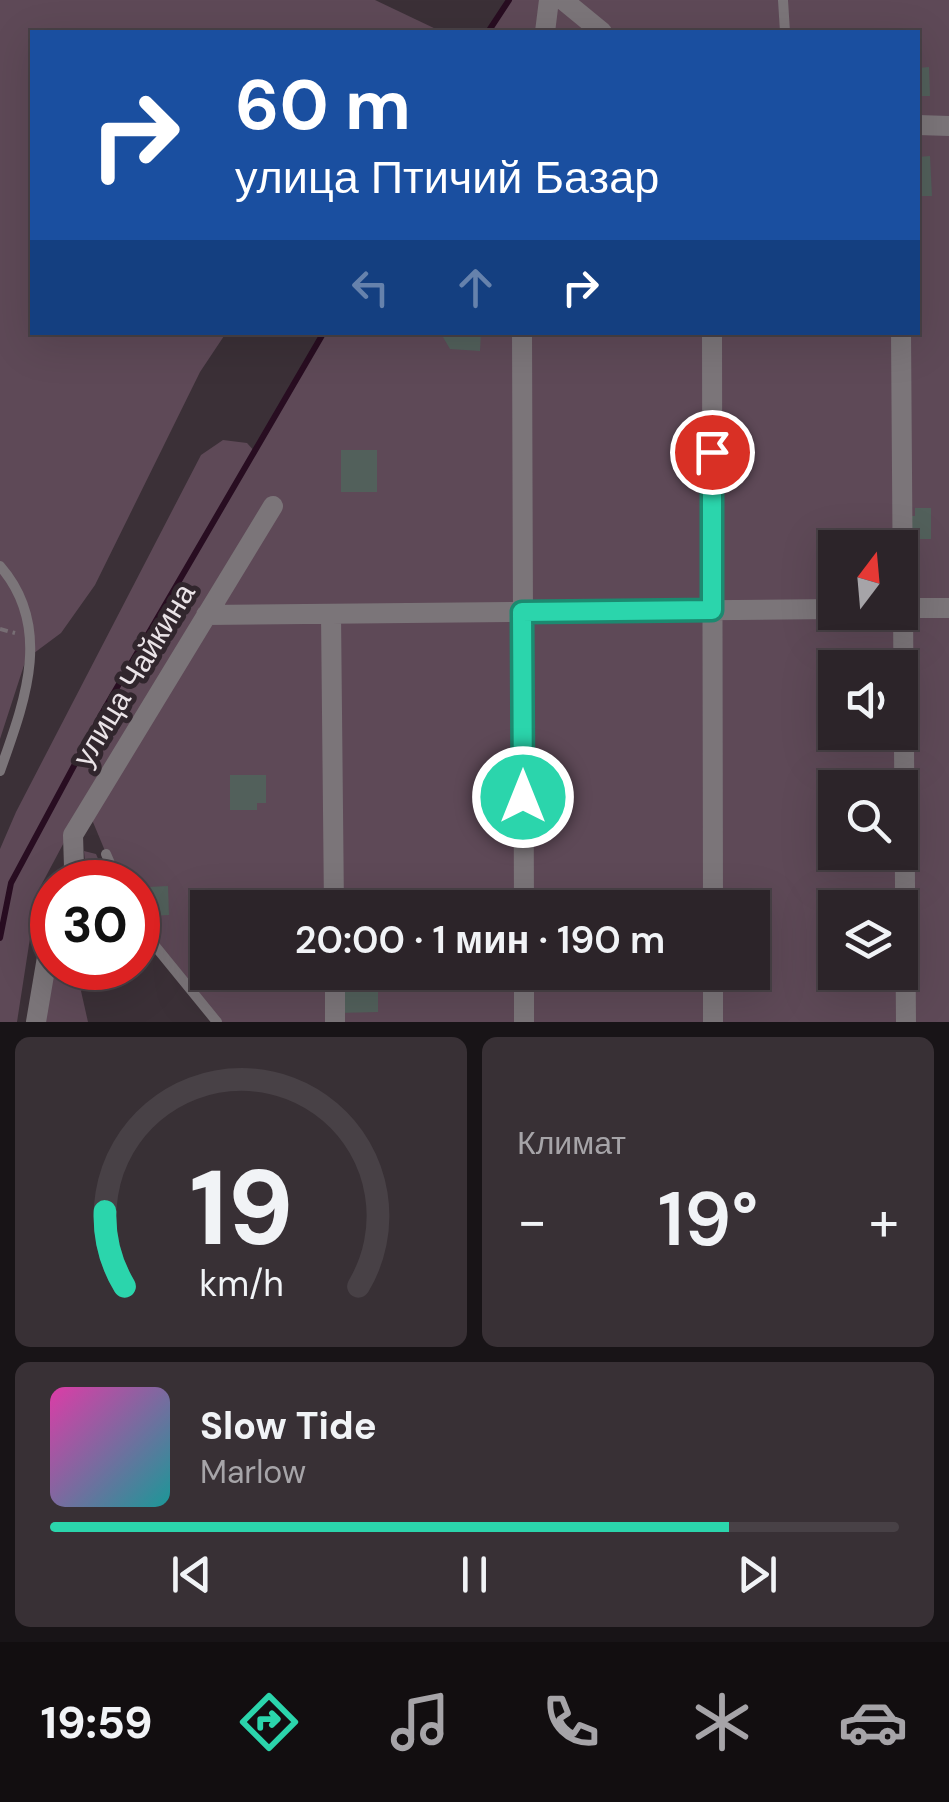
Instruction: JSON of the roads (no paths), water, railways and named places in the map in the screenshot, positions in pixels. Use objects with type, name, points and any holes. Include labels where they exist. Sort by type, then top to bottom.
[{"type":"street","points":[[545,30],[549,0]]},
{"type":"street","points":[[563,0],[600,30]]},
{"type":"street","points":[[920,125],[949,126]]},
{"type":"street","points":[[522,335],[524,890]]},
{"type":"street","points":[[712,335],[713,890]]},
{"type":"street","points":[[901,335],[901,530]]},
{"type":"street","name":"улица Чайкина","points":[[74,860],[73,834],[273,506]]},
{"type":"street","points":[[918,608],[949,608]]},
{"type":"street","points":[[206,615],[818,609]]},
{"type":"street","points":[[332,614],[334,890]]},
{"type":"street","points":[[901,630],[906,1022]]},
{"type":"street","points":[[36,1022],[41,990]]},
{"type":"street","points":[[334,990],[335,1022]]},
{"type":"street","points":[[524,990],[524,1022]]},
{"type":"street","points":[[713,990],[713,1022]]},
{"type":"lane","points":[[783,0],[785,30]]},
{"type":"lane","points":[[0,566],[9,576],[34,638],[26,697],[0,770]]},
{"type":"lane","points":[[106,854],[109,860]]},
{"type":"lane","points":[[160,952],[218,1022]]},
{"type":"waterway","points":[[489,30],[509,0]]},
{"type":"waterway","points":[[0,938],[11,883],[105,708],[322,335]]}]
